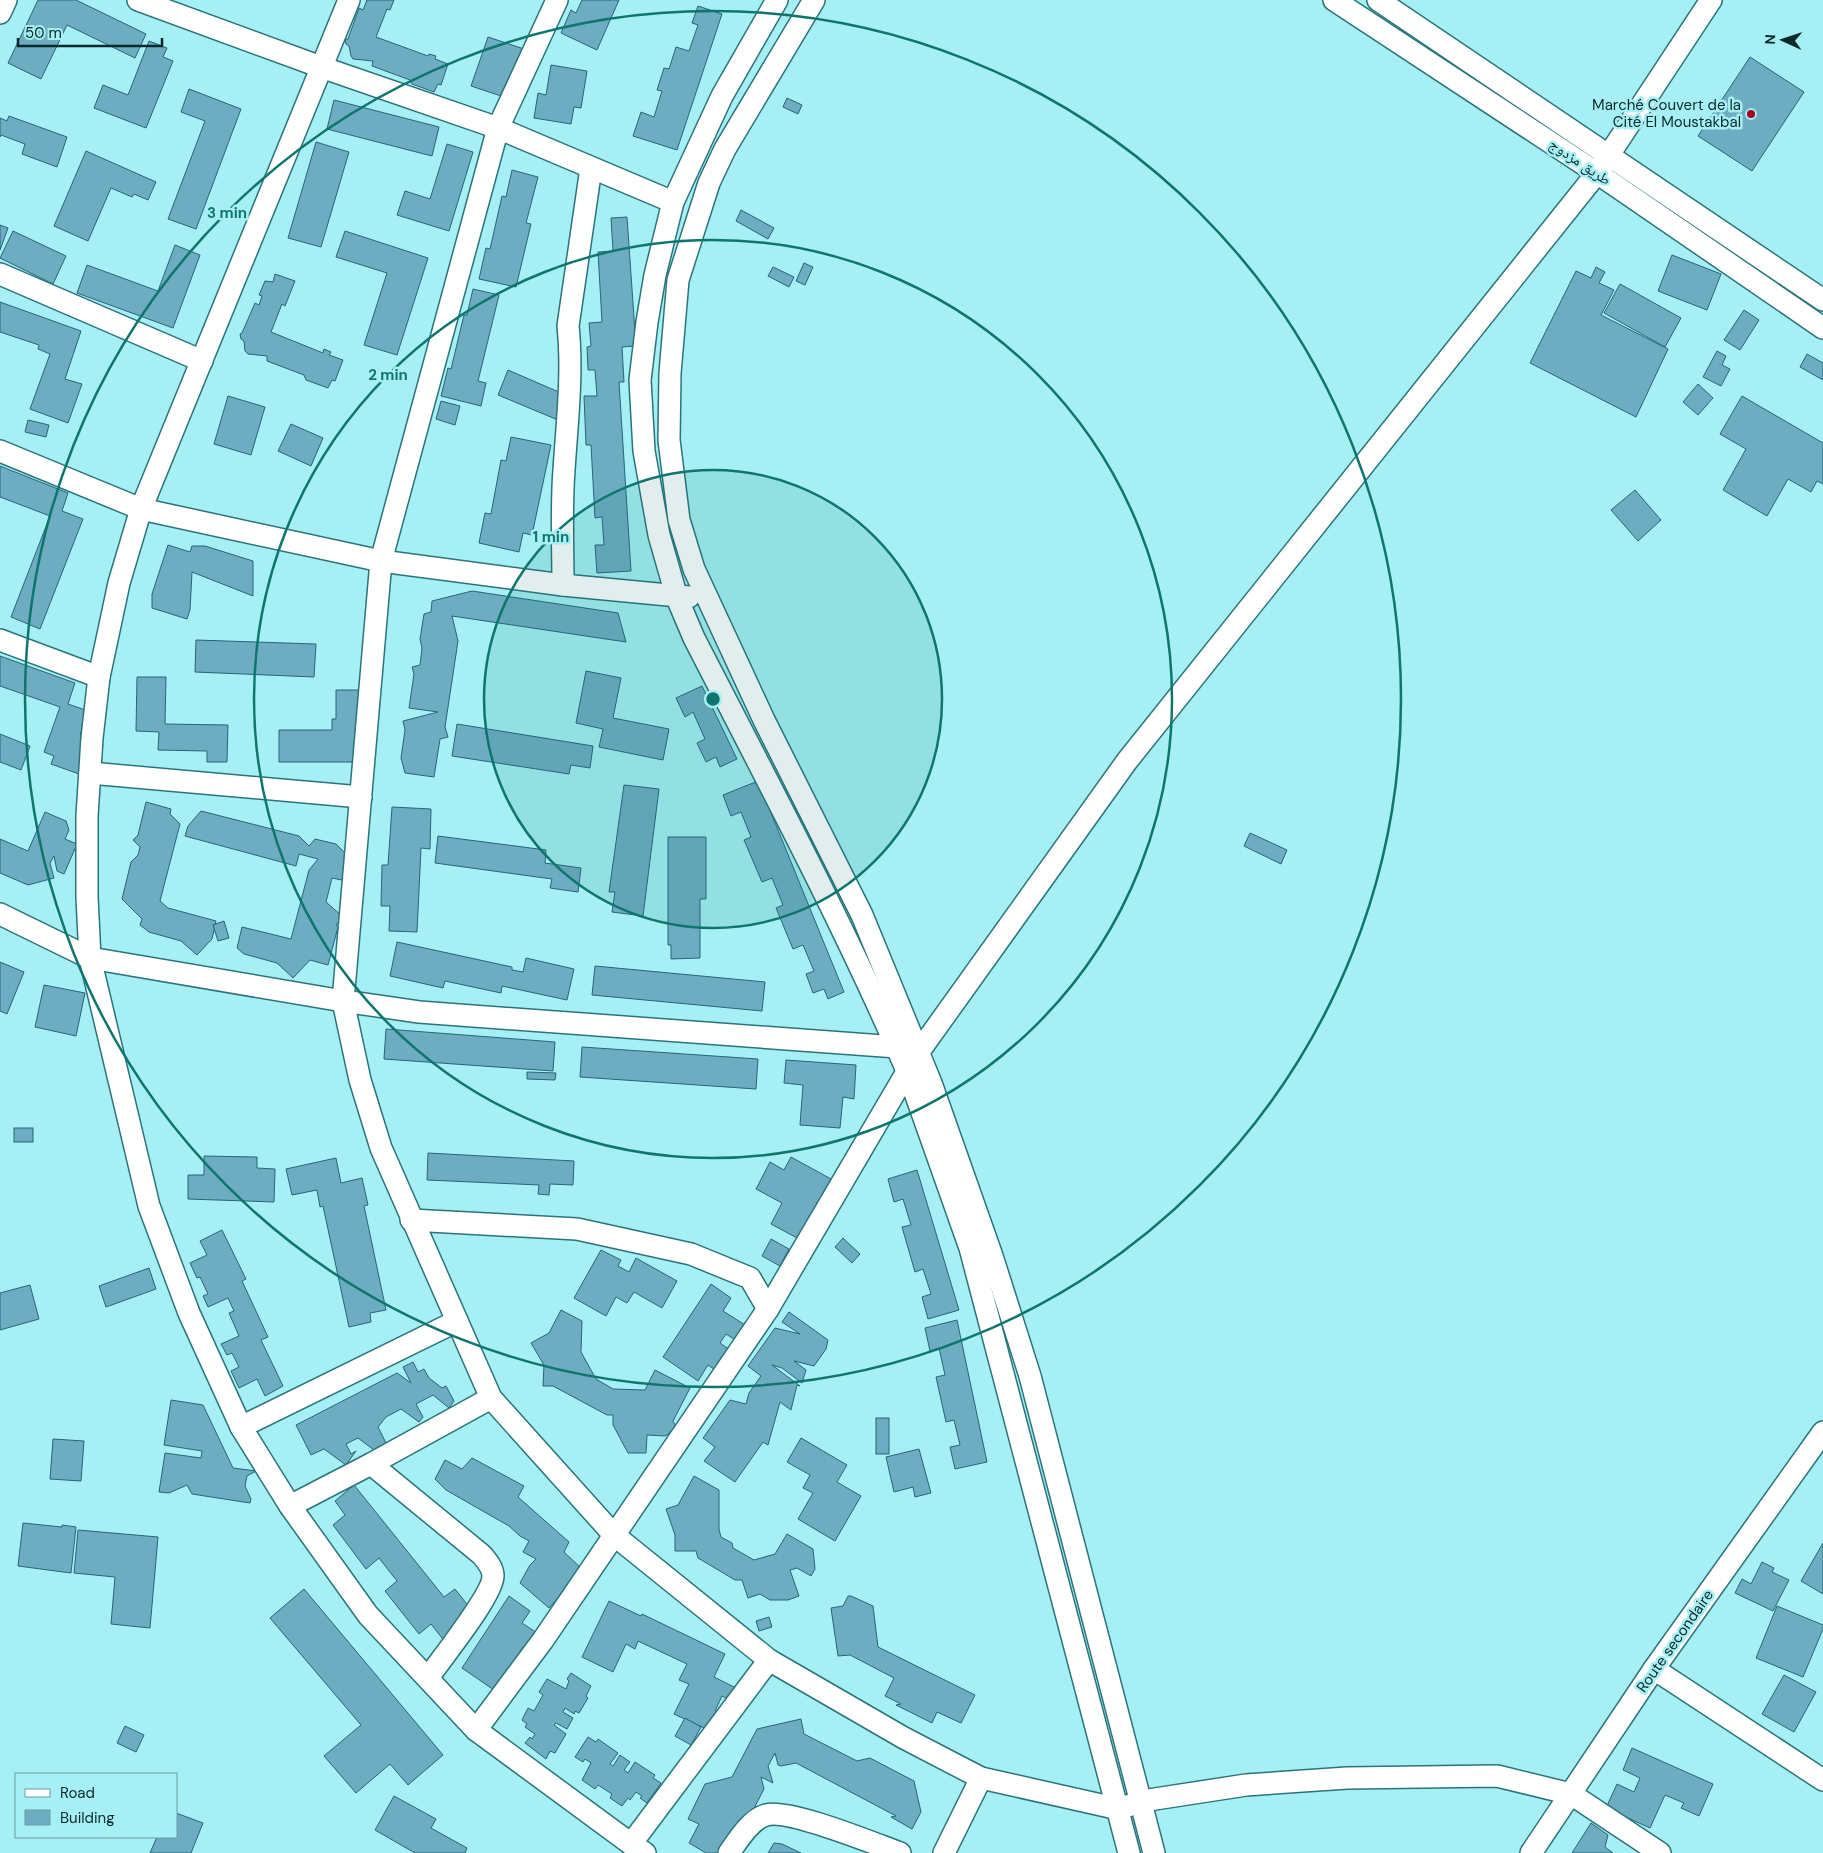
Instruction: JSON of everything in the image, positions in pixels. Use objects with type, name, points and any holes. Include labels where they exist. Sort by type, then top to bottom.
[{"type":"street","points":[[0,12],[6,0]]},
{"type":"street","points":[[138,0],[321,67],[498,128],[673,202]]},
{"type":"street","points":[[349,0],[141,509],[119,583],[99,677],[92,738],[87,816],[87,897],[90,958],[149,1206],[188,1313],[242,1427],[290,1506],[368,1615],[476,1730],[638,1849],[769,1660]]},
{"type":"street","points":[[557,0],[498,128],[381,561],[343,1001],[360,1080],[380,1148],[491,1398],[614,1535],[769,1660],[904,1738],[981,1778],[1119,1810],[1142,1801],[1246,1785],[1366,1778],[1497,1776],[1571,1794],[1660,1853]]},
{"type":"street","points":[[814,0],[724,149],[709,183],[678,280],[670,374],[669,440],[679,520],[694,569],[706,597],[764,720],[862,915],[931,1083],[992,1256],[1030,1376],[1154,1853]]},
{"type":"street","name":"طريق مزدوج","points":[[1334,0],[1597,173],[1823,328]]},
{"type":"street","points":[[1378,0],[1823,300]]},
{"type":"street","points":[[476,1730],[543,1640],[768,1309],[918,1053],[1127,761],[1597,173],[1711,0]]},
{"type":"street","points":[[771,2],[722,96],[673,202],[655,275],[640,380],[644,451],[659,535],[678,598],[694,638],[840,924],[908,1073],[970,1248],[1129,1853]]},
{"type":"street","points":[[563,584],[563,473],[567,433],[570,344],[568,326],[591,168]]},
{"type":"street","points":[[1661,217],[1672,199]]},
{"type":"street","points":[[0,274],[202,362]]},
{"type":"street","points":[[0,450],[141,509],[381,561],[678,598],[706,597]]},
{"type":"street","points":[[0,640],[99,677]]},
{"type":"street","points":[[90,773],[361,797]]},
{"type":"street","points":[[0,914],[90,958],[343,1001],[419,1012],[897,1047]]},
{"type":"street","points":[[411,1220],[576,1229],[691,1254],[750,1278],[768,1309]]},
{"type":"street","points":[[242,1427],[457,1321]]},
{"type":"street","points":[[290,1506],[491,1398]]},
{"type":"street","name":"Route secondaire","points":[[1531,1853],[1654,1669],[1823,1432]]},
{"type":"street","points":[[371,1464],[482,1555],[490,1565],[493,1574],[488,1594],[428,1678]]},
{"type":"street","points":[[1654,1669],[1823,1780]]},
{"type":"street","points":[[944,1853],[981,1778]]},
{"type":"street","points":[[729,1853],[747,1828],[766,1815],[792,1815],[900,1853]]},
{"type":"building","points":[[38,0],[76,0],[146,34],[135,58],[67,25],[41,79],[8,63]]},
{"type":"building","points":[[367,0],[394,0],[390,10],[387,9],[376,37],[428,56],[429,54],[436,56],[435,59],[448,64],[441,85],[438,84],[434,92],[412,84],[410,80],[372,66],[373,61],[353,59],[345,39],[348,39],[359,8],[363,10]]},
{"type":"building","points":[[582,0],[619,0],[597,50],[561,33],[571,10],[576,13]]},
{"type":"building","points":[[698,6],[722,14],[677,150],[633,136],[641,112],[654,117],[662,91],[657,90],[664,68],[669,69],[676,47],[689,51],[698,25],[692,23]]},
{"type":"building","points":[[488,37],[527,50],[510,99],[471,86]]},
{"type":"building","points":[[149,41],[167,48],[163,57],[173,61],[146,128],[94,108],[103,85],[128,95]]},
{"type":"building","name":"Marché Couvert de la Cité El Moustakbal","points":[[1750,57],[1804,92],[1752,171],[1698,136]]},
{"type":"building","points":[[551,65],[587,71],[581,108],[574,107],[571,124],[534,118],[538,93],[546,95]]},
{"type":"building","points":[[189,89],[241,109],[196,229],[168,219],[205,121],[181,112]]},
{"type":"building","points":[[787,98],[802,105],[798,114],[783,107]]},
{"type":"building","points":[[334,100],[439,127],[432,156],[327,129]]},
{"type":"building","points":[[9,116],[67,137],[57,167],[22,154],[25,144],[1,135],[0,137],[0,118],[7,121]]},
{"type":"building","points":[[316,142],[349,152],[321,247],[288,238]]},
{"type":"building","points":[[447,144],[473,152],[449,231],[397,215],[405,191],[430,199]]},
{"type":"building","points":[[86,151],[156,182],[148,200],[134,194],[132,197],[111,188],[88,241],[54,226]]},
{"type":"building","points":[[512,170],[538,177],[526,223],[531,224],[516,287],[479,279],[486,248],[490,249],[502,196],[506,197]]},
{"type":"building","points":[[741,210],[774,228],[768,239],[736,221]]},
{"type":"building","points":[[627,217],[636,346],[622,347],[624,382],[619,382],[631,571],[597,573],[595,545],[604,545],[602,517],[595,518],[591,445],[586,445],[584,396],[597,396],[595,370],[588,370],[587,347],[591,346],[589,323],[602,322],[598,252],[613,251],[611,218]]},
{"type":"building","points":[[0,225],[8,228],[0,250]]},
{"type":"building","points":[[13,231],[66,256],[53,284],[0,258]]},
{"type":"building","points":[[345,231],[428,258],[397,355],[364,345],[387,273],[336,257]]},
{"type":"building","points":[[175,245],[200,255],[173,328],[77,293],[87,265],[158,291]]},
{"type":"building","points":[[1672,255],[1721,274],[1707,310],[1658,291]]},
{"type":"building","points":[[804,263],[813,267],[805,285],[796,281]]},
{"type":"building","points":[[773,267],[794,277],[789,287],[768,276]]},
{"type":"building","points":[[1596,267],[1605,272],[1599,283],[1614,290],[1601,315],[1668,349],[1636,417],[1530,363],[1576,271],[1591,278]]},
{"type":"building","points":[[275,274],[295,281],[285,306],[282,304],[271,332],[323,353],[324,349],[331,352],[329,355],[343,360],[335,381],[332,380],[328,388],[306,380],[304,375],[267,361],[267,356],[248,354],[245,351],[244,341],[241,339],[240,334],[255,303],[259,305],[262,296],[259,295],[265,281],[273,282]]},
{"type":"building","points":[[1620,284],[1681,318],[1665,347],[1604,313]]},
{"type":"building","points":[[473,289],[499,295],[478,381],[486,383],[481,406],[441,396],[448,368],[451,369],[464,315],[467,315]]},
{"type":"building","points":[[0,302],[81,331],[65,379],[82,384],[68,423],[30,409],[50,354],[38,349],[39,345],[0,332]]},
{"type":"building","points":[[1744,310],[1759,320],[1740,350],[1724,340]]},
{"type":"building","points":[[1717,351],[1726,356],[1722,365],[1730,369],[1721,386],[1703,377]]},
{"type":"building","points":[[1807,354],[1823,363],[1823,380],[1800,367]]},
{"type":"building","points":[[508,370],[568,396],[558,420],[498,395]]},
{"type":"building","points":[[1698,384],[1713,398],[1698,415],[1683,402]]},
{"type":"building","points":[[228,396],[265,407],[251,455],[214,444]]},
{"type":"building","points":[[1742,396],[1823,443],[1823,484],[1817,481],[1811,492],[1788,479],[1767,516],[1723,490],[1746,449],[1720,434]]},
{"type":"building","points":[[441,401],[460,406],[455,425],[436,419]]},
{"type":"building","points":[[28,420],[49,425],[46,437],[25,432]]},
{"type":"building","points":[[291,424],[323,438],[311,466],[278,451]]},
{"type":"building","points":[[511,437],[551,445],[532,535],[523,533],[519,552],[479,543],[485,513],[491,514],[501,460],[506,461]]},
{"type":"building","points":[[0,466],[68,493],[62,511],[83,519],[40,629],[11,617],[50,516],[0,497]]},
{"type":"building","points":[[1635,490],[1661,520],[1638,541],[1611,510]]},
{"type":"building","points":[[168,545],[190,552],[192,546],[205,546],[253,561],[253,596],[192,572],[190,610],[187,619],[152,608],[152,594]]},
{"type":"building","points":[[472,591],[618,613],[626,642],[452,616],[458,641],[445,727],[448,737],[440,739],[434,777],[405,773],[401,758],[405,730],[403,721],[438,712],[409,708],[414,674],[412,667],[420,665],[422,648],[420,639],[424,614],[431,612],[432,601]]},
{"type":"building","points":[[196,640],[316,644],[314,677],[195,672]]},
{"type":"building","points":[[0,656],[75,683],[68,704],[88,711],[80,735],[91,739],[79,774],[51,764],[54,756],[44,752],[60,707],[0,686]]},
{"type":"building","points":[[586,671],[621,678],[613,718],[669,729],[663,760],[599,747],[603,729],[576,723]]},
{"type":"building","points":[[137,677],[166,677],[165,724],[228,725],[227,762],[207,762],[207,751],[158,750],[159,732],[136,731]]},
{"type":"building","points":[[702,686],[737,759],[720,767],[716,757],[706,762],[697,743],[705,739],[693,712],[685,717],[676,698]]},
{"type":"building","points":[[336,690],[372,690],[361,762],[279,762],[279,730],[332,730],[332,719],[336,719]]},
{"type":"building","points":[[457,724],[593,746],[590,768],[571,765],[569,774],[452,756]]},
{"type":"building","points":[[0,734],[30,746],[21,770],[0,762]]},
{"type":"building","points":[[758,781],[844,992],[828,999],[824,989],[813,993],[806,974],[814,971],[803,945],[793,949],[776,908],[783,905],[772,878],[762,882],[744,840],[751,837],[741,812],[731,816],[723,795]]},
{"type":"building","points":[[624,785],[659,789],[643,916],[612,912],[615,892],[609,892]]},
{"type":"building","points":[[146,802],[171,809],[170,814],[180,824],[160,901],[168,908],[216,921],[212,939],[197,955],[181,941],[149,932],[140,925],[142,919],[122,899],[131,862],[138,855],[140,847],[133,840],[138,835]]},
{"type":"building","points":[[392,807],[431,809],[430,849],[421,848],[417,932],[389,931],[390,906],[381,906],[382,865],[388,865]]},
{"type":"building","points":[[201,811],[299,836],[309,846],[315,839],[336,844],[348,856],[351,882],[332,878],[326,902],[343,917],[336,925],[338,927],[328,965],[310,960],[293,978],[277,963],[244,954],[237,948],[242,927],[291,939],[309,870],[318,859],[299,854],[296,866],[185,836],[188,826]]},
{"type":"building","points":[[45,812],[66,821],[69,830],[65,839],[77,844],[64,874],[57,871],[54,856],[50,863],[54,878],[28,885],[0,873],[0,839],[28,851]]},
{"type":"building","points":[[1250,833],[1287,850],[1281,864],[1244,846]]},
{"type":"building","points":[[438,836],[546,850],[545,863],[581,868],[578,892],[550,888],[552,879],[435,863]]},
{"type":"building","points":[[668,837],[706,837],[706,899],[700,899],[700,958],[671,959],[671,945],[668,945]]},
{"type":"building","points":[[224,921],[229,938],[218,941],[213,925]]},
{"type":"building","points":[[397,942],[512,967],[512,970],[523,972],[526,958],[574,969],[567,1000],[502,986],[501,993],[445,981],[443,988],[390,976]]},
{"type":"building","points":[[0,962],[24,972],[7,1014],[0,1011]]},
{"type":"building","points":[[595,966],[765,982],[762,1011],[592,995]]},
{"type":"building","points":[[44,985],[85,993],[76,1036],[35,1027]]},
{"type":"building","points":[[386,1029],[555,1042],[553,1071],[384,1059]]},
{"type":"building","points":[[582,1047],[758,1059],[756,1089],[580,1077]]},
{"type":"building","points":[[786,1060],[856,1065],[854,1099],[843,1097],[840,1128],[800,1125],[803,1085],[784,1083]]},
{"type":"building","points":[[527,1072],[556,1073],[555,1080],[527,1079]]},
{"type":"building","points":[[14,1128],[33,1128],[33,1142],[14,1142]]},
{"type":"building","points":[[428,1153],[574,1161],[573,1185],[550,1184],[549,1195],[538,1194],[539,1185],[427,1180]]},
{"type":"building","points":[[204,1156],[257,1157],[257,1168],[275,1169],[274,1202],[188,1199],[188,1175],[204,1175]]},
{"type":"building","points":[[791,1157],[831,1179],[799,1239],[771,1224],[782,1203],[756,1189],[770,1162],[784,1170]]},
{"type":"building","points":[[336,1158],[341,1183],[362,1178],[368,1205],[364,1206],[386,1310],[370,1313],[371,1322],[349,1327],[323,1206],[320,1207],[317,1190],[292,1195],[286,1169]]},
{"type":"building","points":[[917,1170],[959,1310],[928,1319],[922,1297],[931,1294],[923,1269],[915,1272],[902,1227],[911,1225],[903,1199],[894,1202],[888,1179]]},
{"type":"building","points":[[222,1230],[246,1279],[242,1281],[268,1337],[261,1340],[283,1386],[265,1396],[257,1379],[239,1388],[231,1371],[239,1367],[232,1353],[227,1355],[221,1344],[239,1336],[229,1313],[234,1311],[228,1298],[208,1307],[203,1296],[208,1294],[200,1277],[197,1278],[190,1263],[207,1255],[200,1241]]},
{"type":"building","points":[[843,1238],[860,1254],[852,1263],[835,1247]]},
{"type":"building","points":[[771,1239],[789,1249],[780,1266],[762,1256]]},
{"type":"building","points":[[601,1250],[621,1260],[618,1266],[629,1272],[636,1258],[677,1281],[662,1308],[634,1292],[627,1303],[616,1297],[606,1316],[574,1298]]},
{"type":"building","points":[[149,1268],[156,1289],[106,1307],[99,1286]]},
{"type":"building","points":[[711,1284],[731,1298],[723,1311],[750,1328],[740,1343],[726,1334],[720,1343],[733,1352],[720,1373],[708,1365],[698,1381],[663,1357]]},
{"type":"building","points":[[30,1285],[39,1319],[0,1330],[0,1293]]},
{"type":"building","points":[[561,1310],[582,1321],[581,1352],[596,1379],[613,1389],[645,1390],[655,1370],[690,1388],[673,1421],[677,1429],[665,1436],[647,1435],[646,1453],[628,1453],[613,1425],[613,1415],[607,1415],[553,1386],[543,1386],[544,1365],[531,1343],[549,1333]]},
{"type":"building","points":[[789,1312],[828,1340],[826,1349],[814,1366],[794,1361],[806,1370],[802,1383],[782,1368],[772,1365],[800,1386],[797,1385],[791,1410],[780,1402],[768,1445],[763,1442],[735,1482],[704,1461],[715,1447],[703,1438],[730,1400],[746,1404],[749,1393],[761,1376],[748,1366],[775,1328],[800,1334],[782,1322]]},
{"type":"building","points":[[957,1320],[987,1462],[955,1469],[950,1447],[960,1445],[954,1420],[946,1422],[936,1377],[945,1375],[939,1348],[930,1351],[925,1328]]},
{"type":"building","points":[[413,1362],[418,1372],[424,1369],[429,1378],[442,1388],[446,1386],[454,1401],[449,1408],[433,1395],[416,1404],[423,1417],[419,1422],[401,1409],[386,1417],[378,1427],[386,1443],[374,1450],[358,1438],[346,1444],[351,1454],[356,1451],[346,1465],[324,1449],[311,1455],[296,1425],[397,1373],[411,1383],[403,1367]]},
{"type":"building","points":[[171,1400],[203,1405],[233,1468],[256,1471],[247,1476],[245,1486],[251,1499],[250,1503],[192,1494],[187,1485],[169,1493],[159,1492],[165,1453],[201,1458],[202,1451],[164,1445]]},
{"type":"building","points":[[876,1418],[889,1418],[889,1454],[876,1454]]},
{"type":"building","points":[[801,1438],[847,1465],[837,1482],[861,1496],[835,1541],[798,1519],[813,1493],[803,1488],[810,1475],[787,1462]]},
{"type":"building","points":[[53,1439],[84,1441],[81,1481],[50,1479]]},
{"type":"building","points":[[919,1449],[931,1493],[915,1497],[913,1487],[894,1492],[886,1457]]},
{"type":"building","points":[[472,1458],[524,1486],[518,1497],[569,1542],[564,1552],[582,1569],[579,1575],[549,1608],[520,1583],[530,1565],[536,1559],[523,1552],[529,1541],[509,1526],[446,1490],[435,1479],[445,1460],[462,1469]]},
{"type":"building","points":[[694,1476],[719,1490],[719,1529],[721,1537],[732,1543],[733,1548],[754,1560],[775,1554],[787,1534],[813,1549],[815,1569],[811,1576],[797,1568],[790,1570],[799,1596],[788,1600],[770,1600],[760,1594],[748,1598],[742,1580],[735,1580],[698,1558],[696,1551],[675,1551],[675,1535],[666,1509],[678,1505]]},
{"type":"building","points":[[354,1485],[444,1597],[455,1589],[480,1621],[449,1647],[431,1624],[419,1634],[385,1591],[397,1581],[379,1558],[366,1569],[333,1525],[345,1515],[335,1501]]},
{"type":"building","points":[[23,1523],[76,1527],[71,1573],[18,1566]]},
{"type":"building","points":[[78,1530],[158,1537],[150,1628],[111,1624],[115,1577],[74,1573]]},
{"type":"building","points":[[1823,1543],[1823,1594],[1801,1581]]},
{"type":"building","points":[[1762,1562],[1774,1568],[1772,1572],[1789,1580],[1773,1611],[1735,1593],[1742,1579],[1751,1584]]},
{"type":"building","points":[[304,1589],[443,1755],[408,1785],[390,1764],[356,1793],[324,1756],[361,1725],[270,1618]]},
{"type":"building","points":[[509,1596],[530,1611],[522,1623],[549,1641],[538,1657],[523,1647],[514,1661],[529,1671],[494,1690],[462,1668]]},
{"type":"building","points":[[848,1596],[873,1606],[878,1647],[975,1695],[961,1723],[937,1712],[932,1723],[896,1705],[901,1704],[885,1696],[894,1678],[850,1655],[838,1656],[831,1608],[843,1606]]},
{"type":"building","points":[[609,1601],[641,1616],[642,1614],[725,1654],[714,1677],[740,1690],[734,1702],[722,1696],[715,1711],[721,1715],[713,1732],[674,1714],[689,1684],[679,1680],[687,1664],[638,1641],[635,1649],[626,1644],[613,1672],[582,1657]]},
{"type":"building","points":[[1777,1606],[1823,1625],[1803,1677],[1756,1658]]},
{"type":"building","points":[[769,1617],[772,1627],[759,1631],[756,1621]]},
{"type":"building","points":[[571,1673],[591,1686],[586,1696],[588,1698],[579,1713],[575,1711],[574,1714],[565,1708],[563,1712],[573,1718],[567,1729],[556,1723],[554,1725],[566,1734],[555,1753],[550,1751],[546,1759],[525,1743],[530,1737],[532,1739],[535,1734],[525,1727],[527,1724],[522,1720],[528,1708],[534,1711],[543,1695],[539,1692],[547,1679],[566,1689],[569,1681],[567,1679]]},
{"type":"building","points":[[1784,1675],[1816,1692],[1794,1732],[1762,1714]]},
{"type":"building","points":[[685,1718],[701,1727],[691,1745],[675,1736]]},
{"type":"building","points":[[801,1719],[804,1734],[857,1761],[870,1758],[914,1781],[921,1812],[912,1829],[891,1817],[896,1816],[796,1763],[778,1765],[775,1753],[768,1766],[773,1783],[761,1777],[764,1789],[749,1818],[722,1853],[706,1853],[689,1843],[699,1824],[688,1819],[705,1784],[732,1777],[757,1729]]},
{"type":"building","points":[[125,1726],[144,1735],[136,1752],[117,1743]]},
{"type":"building","points":[[588,1737],[596,1742],[598,1739],[618,1753],[610,1764],[613,1766],[620,1755],[630,1762],[624,1770],[628,1773],[635,1762],[655,1775],[653,1778],[661,1783],[647,1803],[636,1792],[622,1806],[610,1798],[612,1794],[598,1785],[595,1789],[582,1780],[591,1763],[585,1759],[583,1762],[575,1757]]},
{"type":"building","points":[[1632,1748],[1713,1784],[1699,1816],[1681,1808],[1684,1803],[1665,1795],[1650,1828],[1606,1808],[1617,1784],[1634,1792],[1640,1778],[1623,1770]]},
{"type":"building","points":[[394,1796],[436,1819],[431,1828],[467,1848],[465,1853],[415,1853],[375,1830]]},
{"type":"building","points":[[178,1814],[203,1823],[191,1853],[150,1853],[157,1838],[178,1838]]},
{"type":"building","points":[[1591,1823],[1608,1835],[1605,1847],[1613,1853],[1572,1853]]},
{"type":"building","points":[[774,1843],[782,1844],[801,1853],[768,1853]]},
{"type":"place","name":"Marché Couvert de la Cité El Moustakbal","points":[[1751,114]]}]
